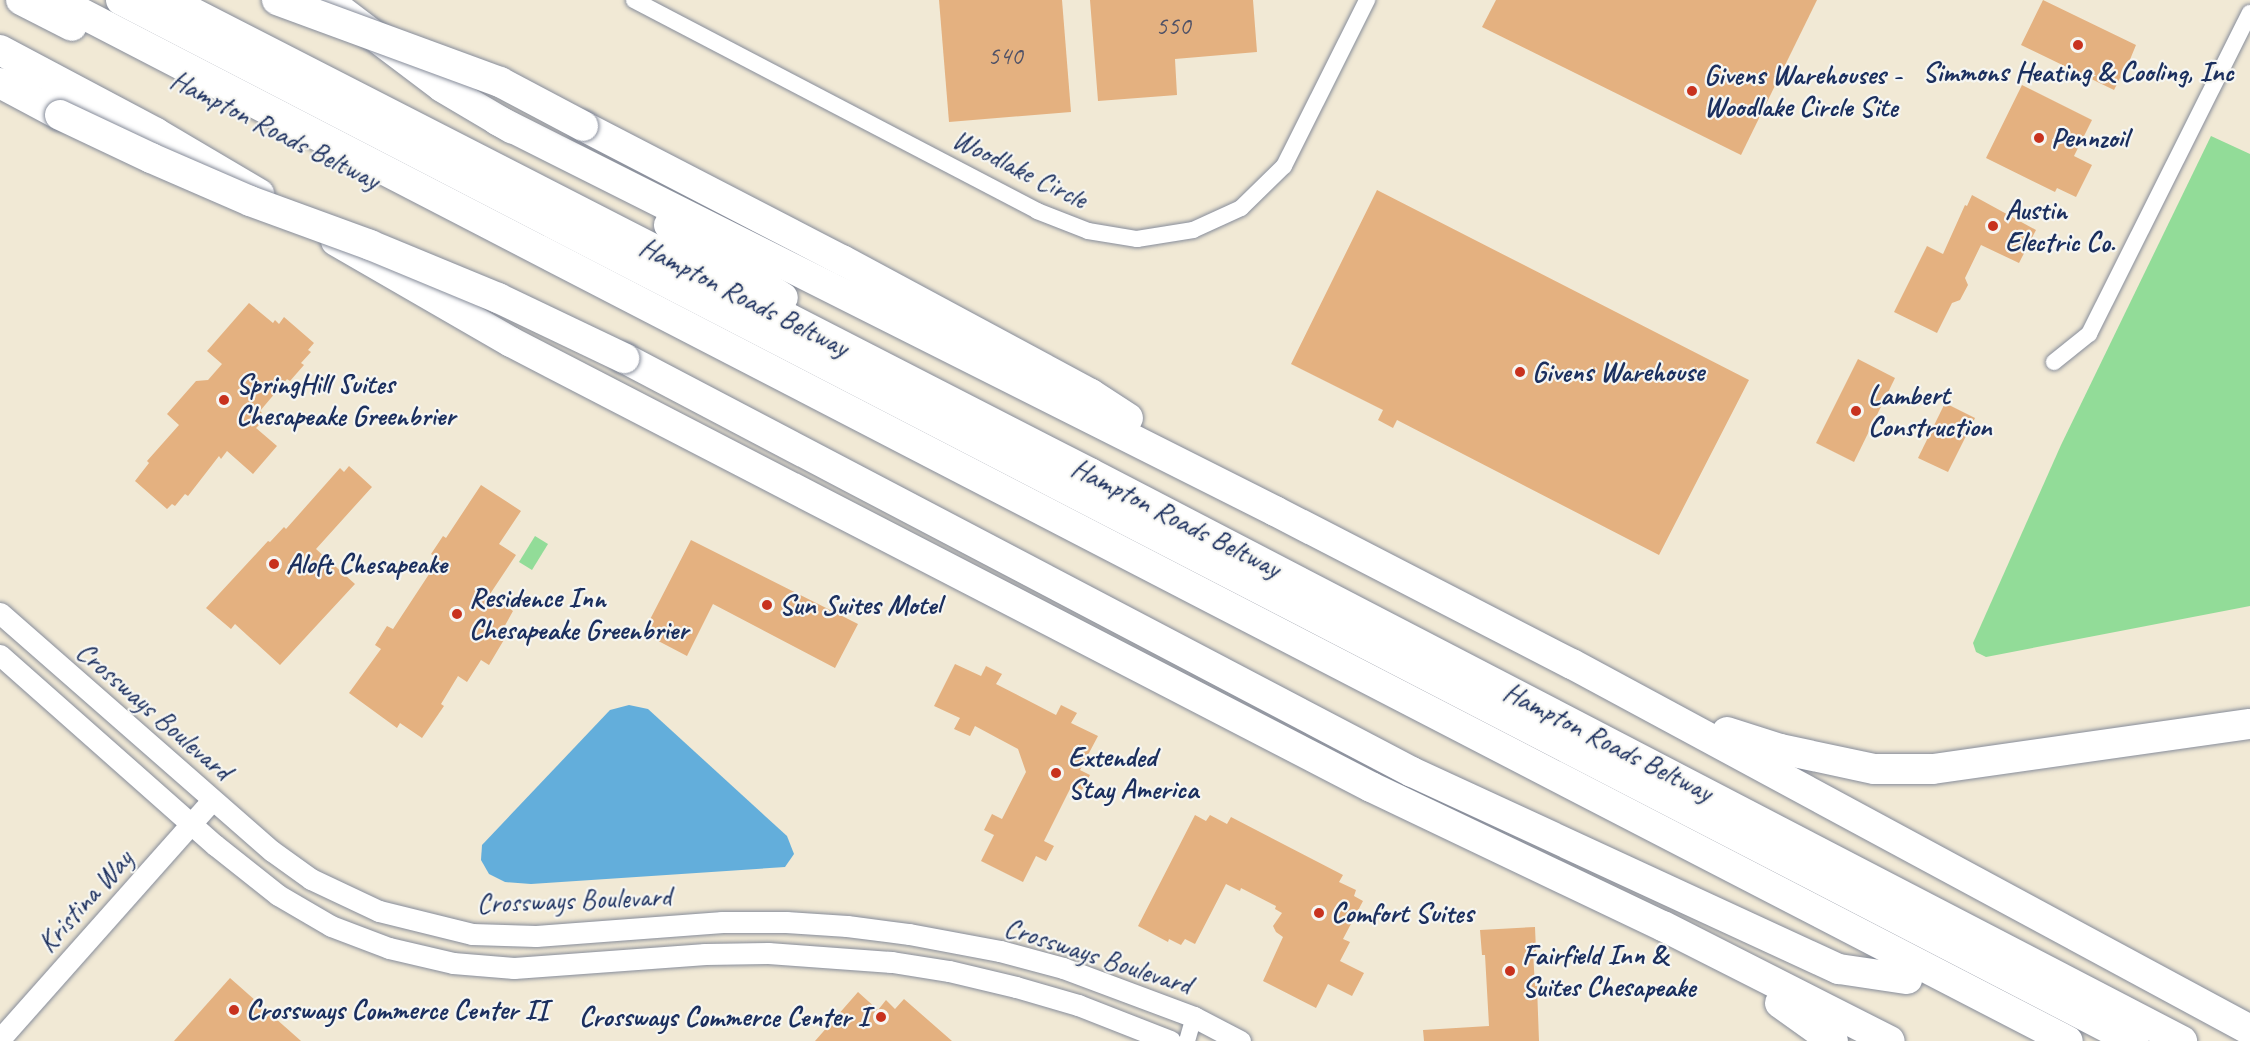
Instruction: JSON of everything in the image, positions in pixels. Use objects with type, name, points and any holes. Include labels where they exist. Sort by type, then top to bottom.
[{"type":"highway","name":"Hampton Roads Beltway","points":[[21,0],[983,496],[2030,1041]]},
{"type":"highway","points":[[56,0],[2068,1041]]},
{"type":"highway","points":[[121,0],[2134,1041]]},
{"type":"highway","name":"Hampton Roads Beltway","points":[[168,0],[2182,1041]]},
{"type":"highway","points":[[277,0],[500,82],[843,260],[1091,394],[1275,511]]},
{"type":"highway","points":[[327,0],[442,87],[683,233],[924,389]]},
{"type":"highway","points":[[0,50],[156,133],[501,337],[1371,787],[1663,926],[1890,1041]]},
{"type":"highway","points":[[0,83],[60,115],[151,158],[250,201],[479,290],[624,358],[1412,772],[1839,969],[1907,979]]},
{"type":"highway","points":[[497,120],[1275,511],[1572,664],[2250,1030]]},
{"type":"highway","points":[[1572,664],[1699,723],[1780,749],[1874,769],[1934,768],[1985,763],[2250,724]]},
{"type":"highway","points":[[1663,926],[1813,1025],[1833,1041]]},
{"type":"street","name":"Woodlake Circle","points":[[634,0],[1037,211],[1088,231],[1137,239],[1193,230],[1241,208],[1284,166],[1367,0]]},
{"type":"street","points":[[2054,362],[2089,334],[2250,13]]},
{"type":"street","name":"Crossways Boulevard","points":[[0,613],[272,851],[311,879],[379,911],[413,922],[472,934],[536,936],[722,922],[847,926],[940,939],[1063,968],[1194,1017],[1240,1041]]},
{"type":"street","name":"Crossways Boulevard","points":[[0,656],[191,824],[278,895],[331,926],[389,948],[453,963],[514,968],[697,955],[768,953],[892,962],[949,971],[1016,987],[1078,1005],[1170,1041]]},
{"type":"street","name":"Kristina Way","points":[[0,1039],[212,800]]},
{"type":"street","points":[[1187,1041],[1194,1017]]},
{"type":"green space","points":[[2211,136],[2250,154],[2250,606],[1986,657],[1976,652],[1973,643],[2061,445]]},
{"type":"green space","points":[[535,536],[548,544],[532,570],[519,562]]},
{"type":"water","points":[[629,705],[648,709],[787,836],[794,854],[785,867],[531,884],[505,882],[489,874],[481,860],[482,845],[610,710]]},
{"type":"building","points":[[939,0],[1062,0],[1071,112],[949,122]]},
{"type":"building","points":[[1090,0],[1253,0],[1257,52],[1175,59],[1177,95],[1098,101]]},
{"type":"building","name":"Givens Warehouses - Woodlake Circle Site","points":[[1496,0],[1817,0],[1741,155],[1482,27]]},
{"type":"building","name":"Simmons Heating & Cooling, Inc","points":[[2043,0],[2136,45],[2122,79],[2120,78],[2114,90],[2021,45]]},
{"type":"building","name":"Pennzoil","points":[[2022,85],[2092,120],[2074,156],[2092,165],[2076,197],[2057,188],[2055,192],[1986,158]]},
{"type":"building","name":"Givens Warehouse","points":[[1377,190],[1749,380],[1659,555],[1397,420],[1393,428],[1378,420],[1383,410],[1291,364]]},
{"type":"building","points":[[1972,195],[2036,230],[2019,263],[1981,245],[1965,278],[1968,285],[1960,300],[1952,303],[1937,333],[1894,312],[1927,246],[1943,254],[1965,205],[1967,206]]},
{"type":"building","name":"SpringHill Suites Chesapeake Greenbrier","points":[[249,303],[273,323],[275,320],[279,324],[284,317],[314,343],[308,350],[311,352],[301,363],[304,365],[290,381],[287,379],[260,411],[262,413],[255,421],[259,425],[256,428],[277,446],[253,474],[227,451],[221,459],[219,456],[188,496],[185,494],[175,506],[172,504],[167,509],[135,481],[149,463],[147,461],[179,425],[167,414],[196,381],[208,380],[222,364],[207,351]]},
{"type":"building","name":"Lambert Construction","points":[[1858,359],[1895,378],[1854,462],[1816,443]]},
{"type":"building","points":[[1945,403],[1975,418],[1948,472],[1918,458]]},
{"type":"building","name":"Aloft Chesapeake","points":[[349,466],[372,487],[316,549],[355,584],[280,665],[235,624],[231,629],[206,608],[268,541],[270,542],[284,527],[286,529],[340,468],[344,472]]},
{"type":"building","name":"Residence Inn Chesapeake Greenbrier","points":[[481,485],[521,511],[499,544],[516,555],[490,594],[513,611],[503,629],[505,631],[502,636],[505,638],[489,665],[481,660],[467,682],[458,676],[441,704],[444,706],[422,738],[400,723],[397,728],[349,693],[381,649],[375,645],[387,626],[393,629],[439,559],[431,554],[443,536],[446,538]]},
{"type":"building","name":"Sun Suites Motel","points":[[691,540],[858,624],[835,668],[713,604],[687,656],[643,633]]},
{"type":"building","name":"Extended Stay America","points":[[955,664],[981,676],[986,666],[1002,674],[996,684],[1056,715],[1061,705],[1077,713],[1071,723],[1098,736],[1080,770],[1090,775],[1082,790],[1072,785],[1044,841],[1054,846],[1046,861],[1036,856],[1023,882],[981,861],[994,835],[984,830],[992,814],[1002,819],[1026,772],[1018,749],[975,726],[970,736],[954,729],[960,718],[934,706]]},
{"type":"building","name":"Comfort Suites","points":[[1195,815],[1206,821],[1210,815],[1227,824],[1231,817],[1343,875],[1339,882],[1356,890],[1354,896],[1363,901],[1343,939],[1350,942],[1340,961],[1364,973],[1352,996],[1328,984],[1316,1008],[1263,981],[1283,937],[1276,932],[1273,926],[1282,913],[1275,909],[1276,906],[1241,888],[1240,891],[1226,884],[1195,944],[1185,939],[1181,945],[1169,939],[1168,942],[1138,926]]},
{"type":"building","name":"Fairfield Inn & Suites Chesapeake","points":[[1535,927],[1536,951],[1533,952],[1539,1041],[1424,1041],[1423,1030],[1489,1026],[1485,955],[1482,955],[1480,930]]},
{"type":"building","name":"Crossways Commerce Center II","points":[[230,978],[301,1041],[174,1041]]},
{"type":"building","name":"Crossways Commerce Center I","points":[[858,992],[878,1010],[886,1000],[895,1009],[904,999],[952,1041],[815,1041]]},
{"type":"place","name":"Simmons Heating & Cooling, Inc","points":[[2078,45]]},
{"type":"place","name":"Givens Warehouses - Woodlake Circle Site","points":[[1692,91]]},
{"type":"place","name":"Pennzoil","points":[[2039,138]]},
{"type":"place","name":"Austin Electric Co.","points":[[1993,226]]},
{"type":"place","name":"Givens Warehouse","points":[[1520,372]]},
{"type":"place","name":"SpringHill Suites Chesapeake Greenbrier","points":[[224,400]]},
{"type":"place","name":"Lambert Construction","points":[[1856,411]]},
{"type":"place","name":"Aloft Chesapeake","points":[[274,564]]},
{"type":"place","name":"Sun Suites Motel","points":[[767,605]]},
{"type":"place","name":"Residence Inn Chesapeake Greenbrier","points":[[457,614]]},
{"type":"place","name":"Extended Stay America","points":[[1056,773]]},
{"type":"place","name":"Comfort Suites","points":[[1319,913]]},
{"type":"place","name":"Fairfield Inn & Suites Chesapeake","points":[[1510,971]]},
{"type":"place","name":"Crossways Commerce Center II","points":[[234,1010]]},
{"type":"place","name":"Crossways Commerce Center I","points":[[881,1017]]}]
